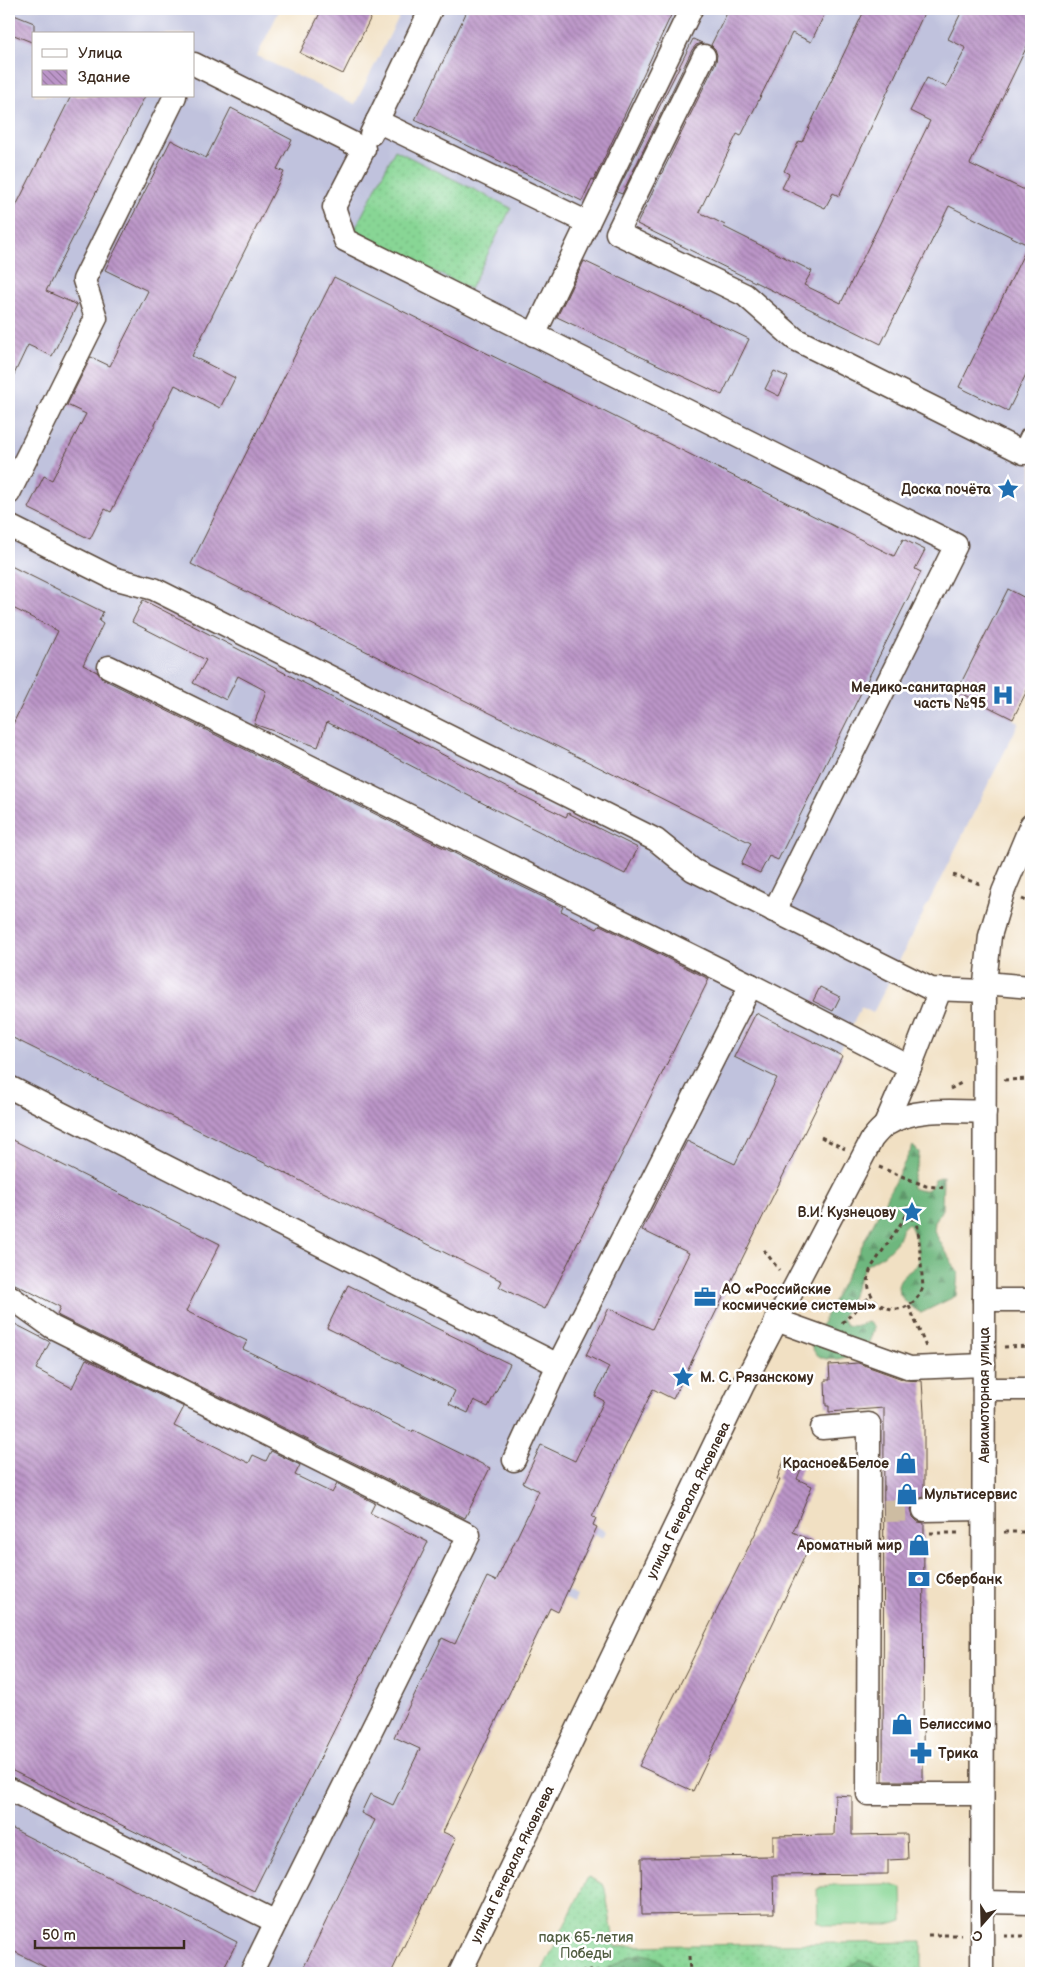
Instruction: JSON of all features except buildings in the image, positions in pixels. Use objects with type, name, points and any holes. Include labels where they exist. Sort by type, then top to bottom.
[{"type":"street","points":[[431,9],[334,207],[345,240],[956,545],[774,911]]},
{"type":"street","points":[[534,335],[692,9]]},
{"type":"street","points":[[704,56],[617,233],[745,295],[795,339],[1024,453],[1031,438]]},
{"type":"street","points":[[195,64],[364,149]]},
{"type":"street","points":[[9,493],[96,318],[84,280],[175,98]]},
{"type":"street","points":[[377,122],[588,223]]},
{"type":"street","points":[[9,526],[113,578],[154,589],[647,835],[693,870],[931,990],[1031,986]]},
{"type":"street","points":[[109,667],[751,985],[910,1067]]},
{"type":"street","name":"Авиамоторная улица","points":[[982,1973],[985,987],[990,936],[1003,892],[1031,826]]},
{"type":"street","points":[[514,1460],[558,1365],[751,985]]},
{"type":"street","points":[[885,1125],[940,990]]},
{"type":"street","points":[[9,1087],[558,1365]]},
{"type":"street","name":"улица Генерала Яковлева","points":[[460,1973],[776,1320],[872,1138],[885,1125],[915,1114],[948,1111],[985,1112]]},
{"type":"street","points":[[9,1296],[52,1327],[469,1535],[250,1973]]},
{"type":"street","points":[[984,1300],[1031,1300]]},
{"type":"street","points":[[776,1320],[910,1368],[984,1365]]},
{"type":"street","points":[[984,1389],[1031,1389]]},
{"type":"street","points":[[822,1428],[869,1424],[877,1511],[868,1794],[982,1794]]},
{"type":"street","points":[[924,1510],[983,1509]]},
{"type":"street","points":[[9,1789],[276,1922]]},
{"type":"street","points":[[983,1902],[1031,1903]]},
{"type":"path","points":[[1001,1080],[1031,1079]]},
{"type":"path","points":[[950,1089],[964,1082]]},
{"type":"path","points":[[821,1137],[846,1150]]},
{"type":"path","points":[[881,1168],[926,1186],[947,1188]]},
{"type":"path","points":[[911,1205],[918,1209],[917,1217],[923,1287],[920,1296],[909,1306],[895,1310],[886,1308],[877,1303],[871,1296],[868,1276],[871,1268],[906,1216],[905,1211],[907,1207],[911,1205]]},
{"type":"path","points":[[906,1216],[909,1219],[917,1217]]},
{"type":"path","points":[[826,1338],[871,1296]]},
{"type":"path","points":[[909,1306],[930,1356],[930,1367]]},
{"type":"path","points":[[1001,1347],[1031,1346]]},
{"type":"path","points":[[1001,1532],[1031,1532]]},
{"type":"path","points":[[930,1533],[962,1533]]},
{"type":"path","points":[[928,1935],[960,1935]]},
{"type":"path","points":[[1004,1936],[1031,1936]]},
{"type":"path","points":[[690,1956],[690,1973]]},
{"type":"path","points":[[548,1973],[592,1971],[658,1973]]},
{"type":"path","points":[[778,1973],[898,1973]]},
{"type":"shaded area","points":[[9,9],[280,9],[257,56],[355,104],[403,9],[1031,9],[1031,682],[1013,719],[1019,723],[873,1013],[861,1007],[838,1053],[842,1055],[673,1399],[639,1382],[632,1396],[647,1403],[593,1516],[596,1518],[593,1525],[606,1531],[603,1538],[594,1534],[567,1591],[577,1596],[574,1603],[564,1598],[558,1612],[550,1608],[444,1829],[431,1823],[430,1826],[456,1838],[391,1973],[9,1973]]},
{"type":"green space","points":[[395,150],[511,208],[470,289],[354,231]]},
{"type":"green space","points":[[913,1146],[919,1152],[919,1157],[912,1179],[912,1188],[926,1190],[935,1179],[943,1176],[942,1209],[935,1222],[934,1231],[958,1273],[956,1296],[921,1313],[908,1304],[900,1295],[898,1285],[900,1280],[916,1266],[919,1255],[913,1231],[908,1223],[902,1229],[896,1243],[885,1254],[865,1266],[842,1318],[846,1325],[854,1326],[868,1322],[874,1327],[868,1344],[850,1356],[833,1360],[818,1356],[813,1350],[810,1341],[819,1329]]},
{"type":"green space","name":"парк 65-летия Победы","points":[[588,1877],[603,1884],[605,1889],[615,1946],[922,1942],[922,1973],[541,1973]]},
{"type":"green space","points":[[888,1884],[902,1888],[903,1921],[888,1925],[825,1925],[818,1922],[817,1889],[832,1885]]},
{"type":"green space","points":[[640,1954],[653,1956],[675,1973],[600,1973],[628,1957]]},
{"type":"green space","points":[[859,1960],[899,1973],[840,1973]]},
{"type":"tunnel","points":[[884,1511],[924,1510]]},
{"type":"place","name":"Доска почёта","points":[[1008,489]]},
{"type":"place","name":"Медико-санитарная часть №95","points":[[1003,695]]},
{"type":"place","name":"В.И. Кузнецову","points":[[912,1212]]},
{"type":"place","name":"АО «Российские космические системы»","points":[[705,1297]]},
{"type":"place","name":"М. С. Рязанскому","points":[[683,1377]]},
{"type":"place","name":"Красное&Белое","points":[[906,1463]]},
{"type":"place","name":"Мультисервис","points":[[907,1494]]},
{"type":"place","name":"Ароматный мир","points":[[919,1545]]},
{"type":"place","name":"Сбербанк","points":[[919,1579]]},
{"type":"place","name":"Белиссимо","points":[[902,1724]]},
{"type":"place","name":"Трика","points":[[921,1753]]}]
